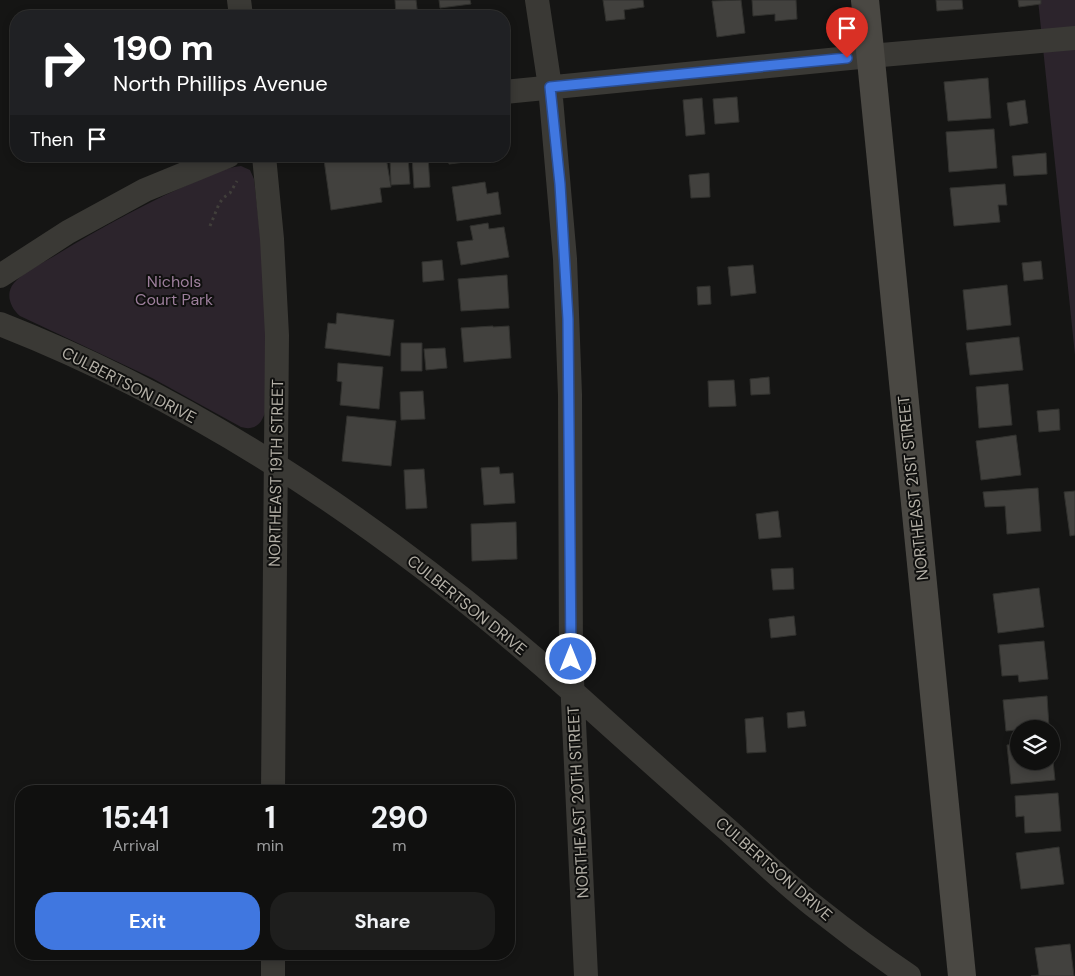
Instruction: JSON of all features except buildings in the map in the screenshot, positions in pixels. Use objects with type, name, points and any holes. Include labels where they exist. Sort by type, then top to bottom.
[{"type":"street","name":"NORTHEAST 20TH STREET","points":[[536,0],[550,87],[560,184],[568,319],[572,692],[586,976]]},
{"type":"street","name":"NORTHEAST 21ST STREET","points":[[865,0],[962,976]]},
{"type":"street","points":[[510,91],[1075,38]]},
{"type":"street","points":[[0,276],[68,232],[145,190],[213,162]]},
{"type":"street","name":"NORTHEAST 19TH STREET","points":[[265,162],[275,282],[277,363],[273,785]]},
{"type":"street","name":"CULBERTSON DRIVE","points":[[0,324],[24,333],[125,380],[219,431],[344,510],[418,564],[572,692],[816,907],[868,948],[909,976]]},
{"type":"street","points":[[273,960],[273,976]]},
{"type":"path","points":[[210,226],[219,204],[230,193],[237,181]]},
{"type":"green space","points":[[1038,0],[1075,0],[1075,355]]},
{"type":"green space","name":"Nichols Court Park","points":[[241,166],[250,170],[254,179],[263,258],[265,412],[257,426],[250,428],[241,427],[152,378],[20,316],[11,305],[9,296],[11,287],[28,271],[145,205],[216,173]]},
{"type":"route","points":[[571,659],[571,470],[566,259],[550,87],[847,58]]}]
